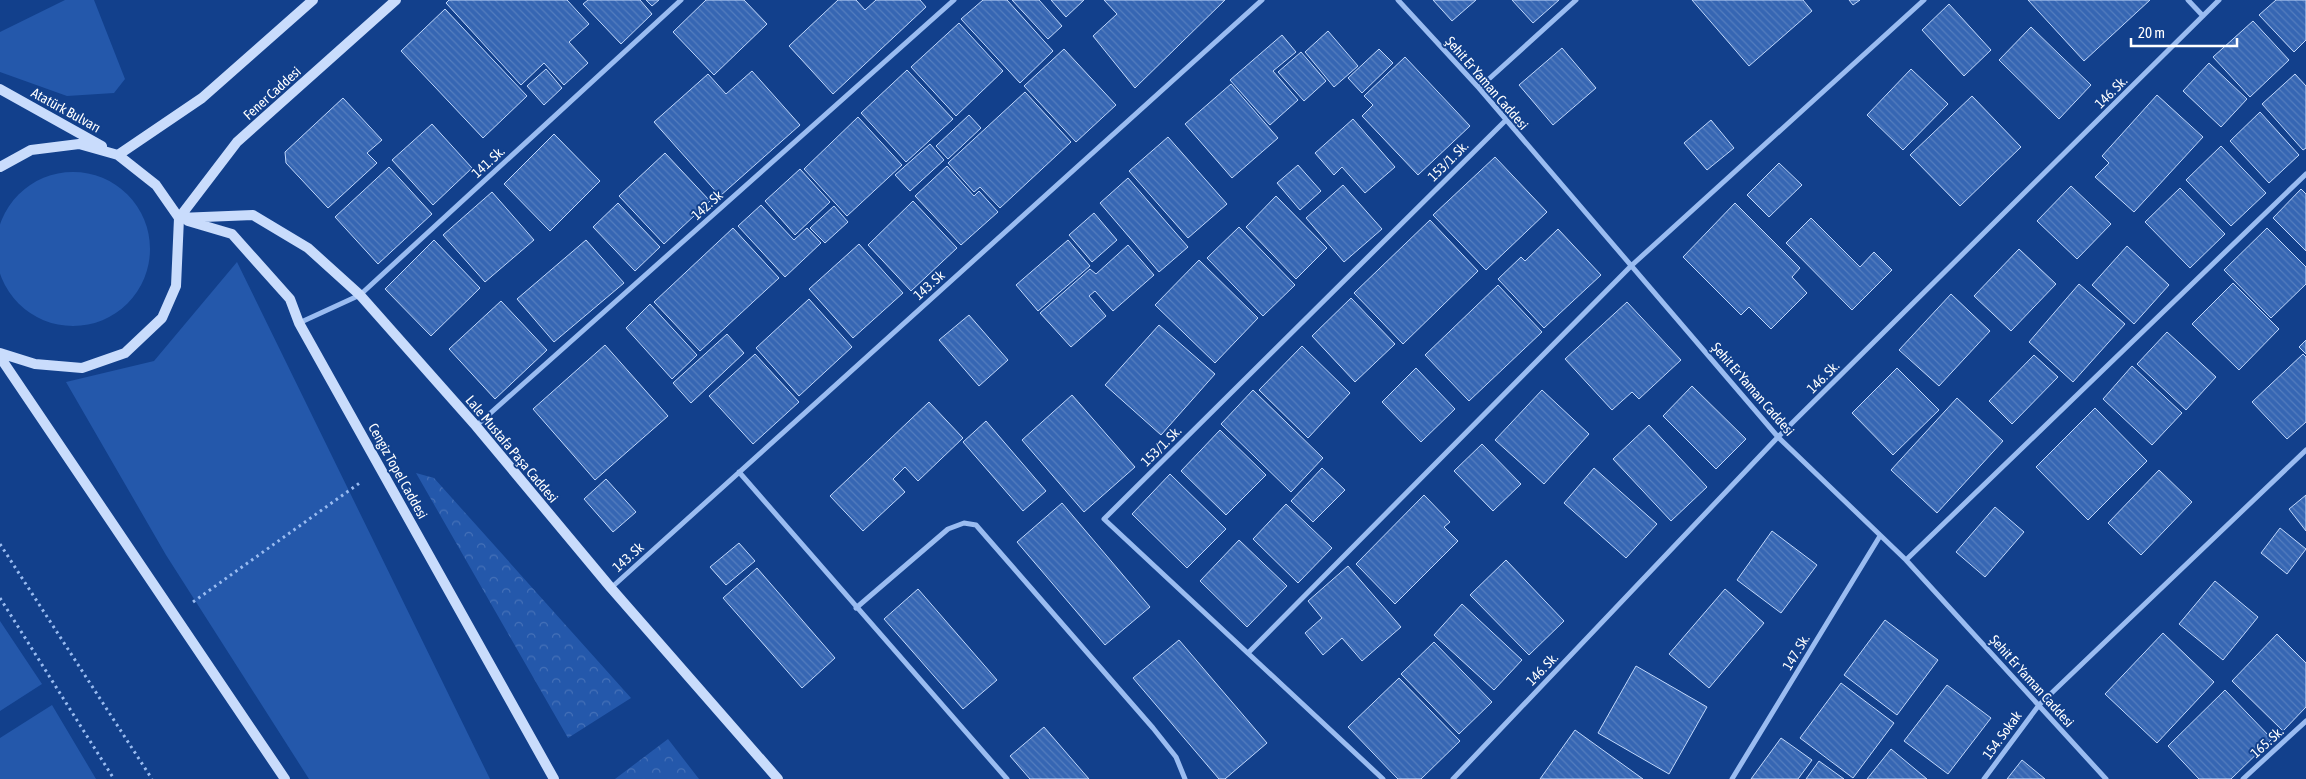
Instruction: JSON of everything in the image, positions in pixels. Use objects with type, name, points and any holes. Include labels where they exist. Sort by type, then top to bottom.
[{"type":"street","points":[[118,155],[202,98],[313,0]]},
{"type":"street","name":"Fener Caddesi","points":[[179,218],[237,142],[396,0]]},
{"type":"street","name":"141. Sk.","points":[[299,323],[360,295],[681,0]]},
{"type":"street","name":"142. Sk","points":[[476,426],[954,0]]},
{"type":"street","name":"143. Sk","points":[[611,588],[1262,0]]},
{"type":"street","name":"Şehit Er Yaman Caddesi","points":[[1398,0],[1479,88],[1505,121],[1778,437],[1906,560],[2106,779]]},
{"type":"street","points":[[1479,88],[1576,0]]},
{"type":"street","points":[[1248,653],[1632,266],[1924,0]]},
{"type":"street","points":[[2188,0],[2203,16]]},
{"type":"street","name":"146. Sk.","points":[[1453,779],[1778,437],[2219,0]]},
{"type":"street","name":"Atatürk Bulvarı","points":[[0,90],[118,155]]},
{"type":"street","name":"153/1. Sk.","points":[[1383,779],[1104,519],[1505,121]]},
{"type":"street","points":[[0,167],[31,150],[80,144],[118,155],[156,185],[179,218],[176,286],[162,318],[125,353],[82,368],[35,364],[0,353]]},
{"type":"street","points":[[1906,560],[2306,174]]},
{"type":"street","name":"Lale Mustafa Paşa Caddesi","points":[[179,218],[254,215],[308,248],[360,295],[476,426],[611,588],[778,779]]},
{"type":"street","name":"Cengiz Topel Caddesi","points":[[179,218],[232,234],[290,300],[299,323],[554,779]]},
{"type":"street","points":[[0,357],[285,779]]},
{"type":"street","name":"154. Sokak","points":[[1984,779],[2039,705],[2306,450]]},
{"type":"street","points":[[739,472],[1007,779]]},
{"type":"street","points":[[856,608],[948,529],[964,523],[976,525],[1159,736],[1176,757],[1185,779]]},
{"type":"street","name":"147. Sk.","points":[[1732,779],[1880,536]]},
{"type":"street","name":"165. Sk.","points":[[2243,779],[2306,721]]},
{"type":"path","points":[[174,615],[380,469]]},
{"type":"path","points":[[0,544],[152,779]]},
{"type":"path","points":[[0,598],[114,779]]},
{"type":"green space","points":[[65,0],[94,0],[125,79],[114,93],[67,96],[0,72],[0,32]]},
{"type":"green space","points":[[73,172],[88,173],[103,178],[128,194],[144,219],[149,234],[149,264],[144,279],[128,304],[103,320],[88,325],[73,326],[58,325],[43,320],[18,304],[2,279],[-3,264],[-4,249],[-3,234],[2,219],[18,194],[43,178],[58,173]]},
{"type":"green space","points":[[237,262],[490,779],[309,779],[166,555],[66,382],[154,361]]},
{"type":"green space","points":[[416,473],[434,478],[631,698],[568,738]]},
{"type":"green space","points":[[0,621],[42,684],[0,711]]},
{"type":"green space","points":[[52,705],[96,779],[0,779],[0,738]]},
{"type":"green space","points":[[668,739],[699,779],[615,779]]},
{"type":"building","points":[[449,0],[567,0],[589,24],[569,42],[588,63],[564,85],[544,63],[521,85],[446,3]]},
{"type":"building","points":[[588,0],[640,0],[652,14],[621,44],[583,4]]},
{"type":"building","points":[[646,0],[659,0],[652,6]]},
{"type":"building","points":[[706,0],[744,0],[767,24],[714,75],[673,32]]},
{"type":"building","points":[[838,0],[856,0],[865,10],[876,0],[920,0],[926,7],[833,94],[789,46]]},
{"type":"building","points":[[983,0],[1007,0],[1053,51],[1020,83],[961,19]]},
{"type":"building","points":[[1012,0],[1039,0],[1062,26],[1048,39]]},
{"type":"building","points":[[1051,0],[1084,0],[1066,17]]},
{"type":"building","points":[[1104,0],[1225,0],[1135,88],[1093,36],[1117,14]]},
{"type":"building","points":[[1433,0],[1476,0],[1452,21]]},
{"type":"building","points":[[1512,0],[1559,0],[1533,23]]},
{"type":"building","points":[[1692,0],[1803,0],[1812,11],[1749,66]]},
{"type":"building","points":[[1849,0],[1860,0],[1853,5]]},
{"type":"building","points":[[2028,0],[2150,0],[2084,61]]},
{"type":"building","points":[[2276,0],[2306,0],[2306,40],[2294,52],[2259,15]]},
{"type":"building","points":[[1949,4],[1991,50],[1964,76],[1922,30]]},
{"type":"building","points":[[445,9],[527,96],[483,138],[401,51]]},
{"type":"building","points":[[2253,21],[2289,60],[2250,97],[2213,57]]},
{"type":"building","points":[[959,23],[1003,71],[956,116],[911,67]]},
{"type":"building","points":[[2031,27],[2091,85],[2059,119],[1999,60]]},
{"type":"building","points":[[1328,31],[1358,66],[1334,87],[1305,52]]},
{"type":"building","points":[[1282,35],[1296,52],[1273,71],[1298,100],[1270,125],[1230,80]]},
{"type":"building","points":[[1562,48],[1596,88],[1553,125],[1519,85]]},
{"type":"building","points":[[1064,49],[1116,105],[1076,142],[1024,86]]},
{"type":"building","points":[[1379,49],[1393,63],[1362,93],[1348,78]]},
{"type":"building","points":[[1301,52],[1326,81],[1304,101],[1278,72]]},
{"type":"building","points":[[1405,57],[1470,126],[1418,175],[1362,116],[1373,105],[1364,96]]},
{"type":"building","points":[[2209,63],[2247,99],[2221,127],[2183,91]]},
{"type":"building","points":[[546,69],[562,88],[544,105],[527,86]]},
{"type":"building","points":[[1911,69],[1948,104],[1903,150],[1867,115]]},
{"type":"building","points":[[907,70],[953,119],[906,162],[861,113]]},
{"type":"building","points":[[752,71],[800,125],[720,196],[654,122],[708,74],[726,94]]},
{"type":"building","points":[[2295,74],[2306,86],[2306,148],[2303,150],[2262,104]]},
{"type":"building","points":[[1231,84],[1278,138],[1232,178],[1185,124]]},
{"type":"building","points":[[1025,92],[1071,142],[1000,208],[980,187],[974,192],[948,163]]},
{"type":"building","points":[[2157,95],[2203,137],[2134,212],[2095,177],[2109,163],[2102,156]]},
{"type":"building","points":[[1972,96],[2021,147],[1960,206],[1910,155]]},
{"type":"building","points":[[343,98],[382,140],[367,153],[377,163],[328,208],[286,163],[285,152]]},
{"type":"building","points":[[2260,112],[2299,155],[2269,183],[2230,141]]},
{"type":"building","points":[[969,115],[981,128],[948,159],[936,146]]},
{"type":"building","points":[[858,117],[902,165],[847,216],[804,169]]},
{"type":"building","points":[[1353,119],[1395,167],[1365,193],[1342,167],[1334,175],[1315,153]]},
{"type":"building","points":[[1711,120],[1734,148],[1707,170],[1684,143]]},
{"type":"building","points":[[432,124],[472,168],[433,205],[392,160]]},
{"type":"building","points":[[554,134],[600,181],[550,231],[504,184]]},
{"type":"building","points":[[1168,137],[1227,204],[1188,238],[1129,171]]},
{"type":"building","points":[[930,144],[944,160],[910,191],[895,175]]},
{"type":"building","points":[[2221,146],[2266,193],[2231,226],[2186,180]]},
{"type":"building","points":[[665,153],[710,201],[664,244],[619,196]]},
{"type":"building","points":[[1495,157],[1547,212],[1486,270],[1433,215]]},
{"type":"building","points":[[1779,163],[1802,185],[1769,217],[1747,195]]},
{"type":"building","points":[[1298,165],[1321,191],[1300,210],[1277,183]]},
{"type":"building","points":[[947,166],[974,196],[979,191],[998,212],[961,245],[915,196]]},
{"type":"building","points":[[389,167],[432,214],[378,264],[335,217]]},
{"type":"building","points":[[800,169],[830,202],[795,235],[765,201]]},
{"type":"building","points":[[1128,178],[1188,247],[1159,272],[1100,203]]},
{"type":"building","points":[[1343,185],[1382,229],[1344,262],[1306,218]]},
{"type":"building","points":[[2071,186],[2111,224],[2077,259],[2037,221]]},
{"type":"building","points":[[2180,188],[2225,234],[2190,268],[2145,222]]},
{"type":"building","points":[[2301,189],[2306,194],[2306,251],[2273,218]]},
{"type":"building","points":[[492,192],[534,240],[485,282],[443,235]]},
{"type":"building","points":[[1276,196],[1327,248],[1296,279],[1246,227]]},
{"type":"building","points":[[913,201],[957,248],[911,291],[868,245]]},
{"type":"building","points":[[618,203],[660,247],[635,271],[593,227]]},
{"type":"building","points":[[1735,203],[1800,268],[1792,277],[1807,293],[1771,329],[1749,307],[1741,315],[1683,257]]},
{"type":"building","points":[[761,205],[794,240],[807,228],[821,243],[785,277],[738,226]]},
{"type":"building","points":[[834,206],[848,222],[825,243],[810,228]]},
{"type":"building","points":[[1094,213],[1117,240],[1092,262],[1069,235]]},
{"type":"building","points":[[1811,218],[1860,267],[1874,252],[1892,270],[1852,310],[1786,243]]},
{"type":"building","points":[[1430,220],[1478,271],[1403,344],[1354,293]]},
{"type":"building","points":[[1239,227],[1295,285],[1263,316],[1207,258]]},
{"type":"building","points":[[733,228],[779,278],[700,351],[654,302]]},
{"type":"building","points":[[2267,228],[2306,267],[2306,284],[2271,318],[2224,270]]},
{"type":"building","points":[[1558,229],[1601,275],[1544,328],[1498,279],[1521,257],[1525,261]]},
{"type":"building","points":[[434,240],[480,288],[431,336],[385,289]]},
{"type":"building","points":[[586,240],[624,283],[554,342],[517,299]]},
{"type":"building","points":[[1068,240],[1090,266],[1038,311],[1016,285]]},
{"type":"building","points":[[859,244],[903,293],[853,338],[809,289]]},
{"type":"building","points":[[1128,245],[1154,275],[1113,311],[1095,291],[1089,296],[1106,316],[1071,347],[1040,313],[1090,269],[1096,274]]},
{"type":"building","points":[[2127,246],[2169,285],[2134,324],[2092,285]]},
{"type":"building","points":[[2019,249],[2056,284],[2011,331],[1974,296]]},
{"type":"building","points":[[1199,260],[1258,318],[1215,363],[1155,305]]},
{"type":"building","points":[[2233,283],[2279,329],[2239,370],[2192,324]]},
{"type":"building","points":[[2079,284],[2125,324],[2073,382],[2029,342]]},
{"type":"building","points":[[1498,285],[1542,332],[1469,401],[1425,355]]},
{"type":"building","points":[[1951,294],[1990,331],[1939,386],[1899,350]]},
{"type":"building","points":[[1351,298],[1395,344],[1355,382],[1312,336]]},
{"type":"building","points":[[809,299],[852,347],[799,396],[756,348]]},
{"type":"building","points":[[501,301],[547,350],[495,399],[449,349]]},
{"type":"building","points":[[1627,302],[1681,360],[1639,399],[1632,392],[1612,410],[1565,359]]},
{"type":"building","points":[[650,304],[697,355],[672,379],[626,328]]},
{"type":"building","points":[[969,315],[1008,360],[979,386],[939,340]]},
{"type":"building","points":[[1159,325],[1215,374],[1161,435],[1105,385]]},
{"type":"building","points":[[2167,332],[2216,377],[2186,410],[2137,364]]},
{"type":"building","points":[[727,334],[744,353],[691,403],[673,383]]},
{"type":"building","points":[[2306,340],[2306,354],[2299,347]]},
{"type":"building","points":[[605,345],[668,416],[595,480],[533,409]]},
{"type":"building","points":[[1302,346],[1350,393],[1308,438],[1259,390]]},
{"type":"building","points":[[755,354],[799,402],[753,444],[709,396]]},
{"type":"building","points":[[2303,354],[2306,357],[2306,422],[2287,439],[2252,402]]},
{"type":"building","points":[[2034,355],[2058,377],[2012,424],[1989,401]]},
{"type":"building","points":[[2132,366],[2182,413],[2152,445],[2103,399]]},
{"type":"building","points":[[1416,368],[1455,409],[1421,442],[1382,402]]},
{"type":"building","points":[[1897,368],[1939,410],[1893,455],[1852,413]]},
{"type":"building","points":[[1692,386],[1746,439],[1716,469],[1663,416]]},
{"type":"building","points":[[1253,390],[1323,458],[1291,492],[1221,424]]},
{"type":"building","points":[[1542,390],[1589,434],[1544,484],[1495,440]]},
{"type":"building","points":[[1072,395],[1135,467],[1084,512],[1022,440]]},
{"type":"building","points":[[1957,398],[2003,441],[1937,513],[1891,470]]},
{"type":"building","points":[[929,402],[963,438],[918,481],[905,467],[893,479],[905,492],[863,531],[830,496]]},
{"type":"building","points":[[2095,408],[2147,461],[2088,520],[2036,467]]},
{"type":"building","points":[[986,421],[1046,491],[1023,511],[963,442]]},
{"type":"building","points":[[1649,425],[1707,487],[1671,521],[1613,459]]},
{"type":"building","points":[[1220,430],[1266,475],[1226,515],[1181,471]]},
{"type":"building","points":[[1482,444],[1521,484],[1493,511],[1454,471]]},
{"type":"building","points":[[1322,468],[1345,490],[1313,522],[1291,501]]},
{"type":"building","points":[[1594,468],[1657,524],[1626,558],[1564,503]]},
{"type":"building","points":[[2159,470],[2192,502],[2141,555],[2108,523]]},
{"type":"building","points":[[1170,474],[1226,529],[1187,568],[1132,514]]},
{"type":"building","points":[[606,479],[636,512],[613,532],[584,499]]},
{"type":"building","points":[[1424,495],[1450,522],[1444,527],[1458,541],[1395,604],[1356,564]]},
{"type":"building","points":[[2306,495],[2306,531],[2289,509]]},
{"type":"building","points":[[1062,503],[1150,607],[1105,645],[1017,542]]},
{"type":"building","points":[[1286,504],[1332,548],[1298,583],[1253,539]]},
{"type":"building","points":[[1995,507],[2024,532],[1985,577],[1956,552]]},
{"type":"building","points":[[2280,528],[2306,549],[2287,574],[2261,553]]},
{"type":"building","points":[[1772,531],[1817,565],[1781,613],[1737,580]]},
{"type":"building","points":[[1239,540],[1287,586],[1247,627],[1200,581]]},
{"type":"building","points":[[739,543],[755,561],[726,585],[710,567]]},
{"type":"building","points":[[1506,560],[1564,621],[1529,655],[1470,595]]},
{"type":"building","points":[[1348,566],[1401,627],[1362,661],[1342,638],[1323,655],[1305,633],[1322,618],[1308,601]]},
{"type":"building","points":[[757,568],[835,658],[802,688],[723,598]]},
{"type":"building","points":[[2215,581],[2258,617],[2223,660],[2179,624]]},
{"type":"building","points":[[918,589],[997,680],[963,709],[884,619]]},
{"type":"building","points":[[1725,589],[1764,623],[1709,688],[1669,654]]},
{"type":"building","points":[[1462,604],[1522,660],[1494,690],[1434,635]]},
{"type":"building","points":[[1885,620],[1938,660],[1897,715],[1844,675]]},
{"type":"building","points":[[2163,633],[2214,682],[2157,743],[2105,694]]},
{"type":"building","points":[[2277,634],[2306,663],[2306,707],[2283,731],[2232,681]]},
{"type":"building","points":[[1179,640],[1267,743],[1225,779],[1219,779],[1133,678]]},
{"type":"building","points":[[1434,642],[1492,702],[1459,734],[1401,674]]},
{"type":"building","points":[[1636,666],[1707,707],[1669,774],[1598,733]]},
{"type":"building","points":[[1399,678],[1460,741],[1421,779],[1398,779],[1348,727]]},
{"type":"building","points":[[1841,683],[1894,723],[1853,778],[1800,738]]},
{"type":"building","points":[[1947,685],[1991,718],[1948,774],[1904,741]]},
{"type":"building","points":[[2225,690],[2272,739],[2231,779],[2199,779],[2168,746]]},
{"type":"building","points":[[1044,727],[1089,779],[1030,779],[1010,756]]},
{"type":"building","points":[[1575,730],[1643,779],[1540,779]]},
{"type":"building","points":[[1781,738],[1812,760],[1798,779],[1751,779]]},
{"type":"building","points":[[1891,749],[1927,779],[1867,779]]},
{"type":"building","points":[[2022,760],[2045,779],[2007,779]]},
{"type":"building","points":[[1819,761],[1844,779],[1806,779]]}]
